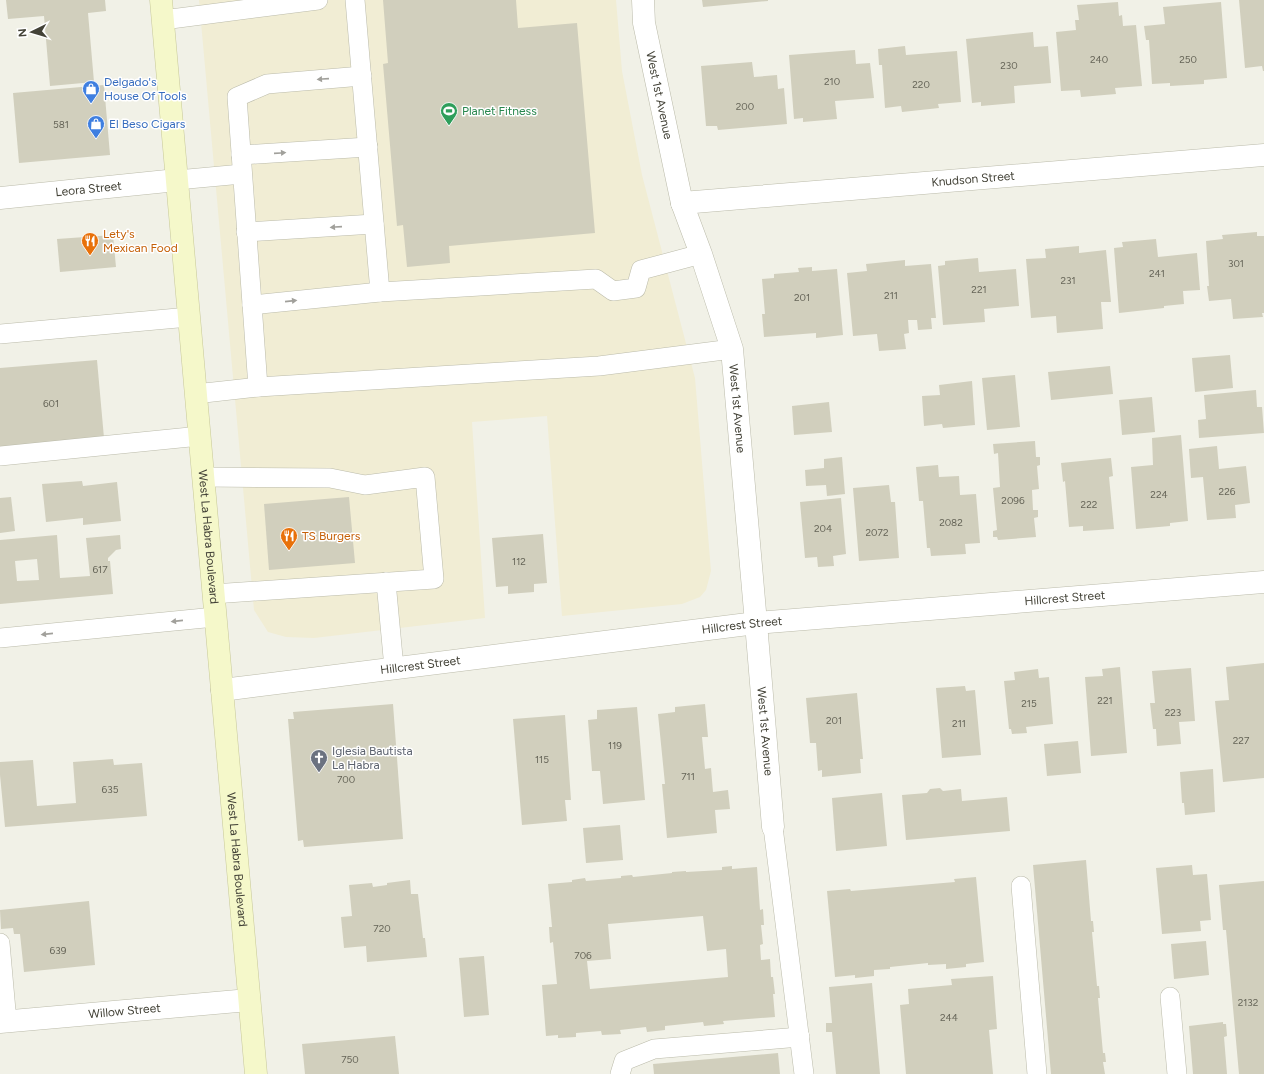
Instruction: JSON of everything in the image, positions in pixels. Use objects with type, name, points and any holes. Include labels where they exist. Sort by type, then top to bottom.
[{"type":"main road","name":"West La Habra Boulevard","points":[[162,10],[256,1074]]},
{"type":"street","name":"West 1st Avenue","points":[[643,0],[644,23],[682,203],[701,254],[732,349],[773,827]]},
{"type":"street","name":"Knudson Street","points":[[682,203],[1264,155]]},
{"type":"street","name":"Leora Street","points":[[0,198],[177,180]]},
{"type":"street","name":"Hillcrest Street","points":[[222,690],[756,623],[1264,582]]},
{"type":"street","name":"Willow Street","points":[[4,1022],[249,1000]]},
{"type":"lane","points":[[162,10],[318,0]]},
{"type":"lane","points":[[355,0],[380,292]]},
{"type":"lane","points":[[258,387],[237,97],[267,84],[362,76]]},
{"type":"lane","points":[[241,155],[368,147]]},
{"type":"lane","points":[[177,180],[242,174]]},
{"type":"lane","points":[[246,232],[374,224]]},
{"type":"lane","points":[[252,305],[380,292],[596,279],[613,291],[636,288],[641,270],[701,254]]},
{"type":"lane","points":[[0,334],[189,317]]},
{"type":"lane","points":[[195,394],[258,387],[599,366],[732,349]]},
{"type":"lane","points":[[0,456],[200,436]]},
{"type":"lane","points":[[203,477],[330,478],[365,485],[425,477],[434,579],[213,594]]},
{"type":"lane","points":[[386,582],[394,668]]},
{"type":"lane","points":[[0,638],[215,617]]},
{"type":"lane","points":[[773,827],[804,1074]]},
{"type":"lane","points":[[1021,886],[1038,1074]]},
{"type":"lane","points":[[0,943],[4,1022]]},
{"type":"lane","points":[[1170,997],[1177,1074]]},
{"type":"lane","points":[[620,1074],[624,1061],[654,1050],[800,1037]]},
{"type":"shaded area","points":[[199,0],[616,0],[622,71],[642,175],[695,378],[711,571],[706,590],[700,597],[682,604],[562,616],[547,416],[472,422],[485,618],[314,638],[286,637],[268,632],[254,610]]},
{"type":"building","points":[[6,0],[105,0],[106,11],[88,13],[94,82],[50,86],[44,16],[8,19]]},
{"type":"building","points":[[383,0],[516,0],[518,28],[577,23],[595,233],[449,246],[450,263],[407,267],[403,225],[397,226],[383,64],[388,63]]},
{"type":"building","points":[[702,0],[768,0],[768,1],[703,7]]},
{"type":"building","points":[[1239,0],[1264,0],[1264,71],[1262,66],[1245,68]]},
{"type":"building","points":[[1118,2],[1119,16],[1122,15],[1123,26],[1136,25],[1142,86],[1115,88],[1116,94],[1081,97],[1080,90],[1061,91],[1056,32],[1076,30],[1075,20],[1079,20],[1077,5]]},
{"type":"building","points":[[1221,2],[1227,78],[1204,80],[1204,84],[1170,86],[1170,83],[1152,84],[1149,40],[1146,40],[1144,26],[1165,24],[1163,7]]},
{"type":"building","points":[[1033,32],[1034,47],[1048,46],[1051,83],[1014,86],[1015,103],[981,106],[981,102],[972,103],[966,39]]},
{"type":"building","points":[[905,46],[906,55],[957,51],[961,102],[938,104],[939,108],[902,112],[901,106],[885,108],[882,65],[879,65],[878,49]]},
{"type":"building","points":[[855,50],[856,64],[870,63],[874,98],[835,101],[837,119],[803,122],[803,118],[794,119],[789,55]]},
{"type":"building","points":[[752,62],[754,77],[777,75],[778,89],[784,88],[787,124],[718,130],[717,126],[706,126],[701,66]]},
{"type":"building","points":[[104,85],[110,155],[19,163],[13,93]]},
{"type":"building","points":[[1257,232],[1257,236],[1264,236],[1263,317],[1233,319],[1231,299],[1209,301],[1207,286],[1209,286],[1206,241],[1223,239],[1222,235]]},
{"type":"building","points":[[113,235],[116,267],[60,272],[57,239]]},
{"type":"building","points":[[1156,239],[1158,257],[1197,253],[1200,290],[1183,291],[1184,304],[1164,306],[1164,308],[1119,313],[1114,248],[1123,247],[1122,242]]},
{"type":"building","points":[[1079,246],[1079,253],[1106,250],[1111,302],[1101,302],[1103,329],[1057,333],[1056,316],[1031,318],[1026,259],[1046,258],[1045,249]]},
{"type":"building","points":[[978,258],[979,272],[1016,269],[1019,306],[984,309],[985,322],[943,325],[938,266],[945,265],[945,261]]},
{"type":"building","points":[[905,260],[905,266],[931,264],[936,318],[931,318],[932,329],[918,330],[917,320],[908,320],[909,333],[904,334],[906,349],[879,351],[877,334],[853,336],[847,273],[867,271],[866,264]]},
{"type":"building","points":[[812,267],[812,271],[837,269],[843,335],[816,338],[816,333],[764,337],[762,314],[765,314],[762,279],[774,278],[774,274],[799,272],[798,268]]},
{"type":"building","points":[[1230,355],[1233,388],[1195,392],[1192,358]]},
{"type":"building","points":[[97,360],[104,438],[0,447],[0,368]]},
{"type":"building","points":[[1110,366],[1113,394],[1051,400],[1048,372]]},
{"type":"building","points":[[1015,375],[1020,427],[987,430],[982,378]]},
{"type":"building","points":[[972,381],[975,425],[943,428],[942,424],[924,426],[922,396],[940,395],[939,385]]},
{"type":"building","points":[[1256,390],[1257,407],[1262,407],[1264,433],[1199,438],[1198,420],[1206,419],[1204,395]]},
{"type":"building","points":[[1152,397],[1155,432],[1122,435],[1119,400]]},
{"type":"building","points":[[829,402],[832,432],[794,435],[792,406]]},
{"type":"building","points":[[1181,435],[1188,521],[1170,523],[1170,526],[1136,529],[1131,467],[1153,465],[1152,438]]},
{"type":"building","points":[[1035,441],[1036,457],[1040,457],[1040,465],[1037,466],[1039,489],[1032,490],[1033,510],[1038,510],[1038,517],[1034,518],[1036,537],[998,540],[997,537],[993,537],[993,531],[997,530],[993,488],[1000,487],[998,453],[994,454],[993,444]]},
{"type":"building","points":[[1217,446],[1219,469],[1246,466],[1250,503],[1235,505],[1236,518],[1207,520],[1203,477],[1191,478],[1189,449]]},
{"type":"building","points":[[842,457],[845,494],[827,496],[826,485],[806,486],[805,470],[824,468],[824,459]]},
{"type":"building","points":[[1111,458],[1113,476],[1109,477],[1114,529],[1083,531],[1083,526],[1069,527],[1065,481],[1063,482],[1061,463]]},
{"type":"building","points":[[938,465],[939,477],[959,476],[960,495],[976,494],[980,543],[965,544],[966,554],[931,556],[930,548],[927,548],[923,501],[919,501],[916,467]]},
{"type":"building","points":[[82,481],[83,486],[117,482],[121,521],[83,525],[83,518],[46,522],[42,484]]},
{"type":"building","points":[[889,485],[891,502],[895,502],[899,558],[859,561],[853,488]]},
{"type":"building","points":[[11,497],[15,531],[0,533],[0,498]]},
{"type":"building","points":[[349,497],[355,563],[269,570],[264,504]]},
{"type":"building","points":[[841,498],[846,554],[833,556],[834,566],[818,567],[817,557],[805,558],[800,502]]},
{"type":"building","points":[[543,534],[547,583],[534,584],[534,592],[508,594],[508,586],[496,587],[492,538]]},
{"type":"building","points":[[57,535],[60,578],[90,576],[86,538],[120,535],[121,549],[116,550],[108,558],[108,561],[110,561],[113,594],[0,604],[0,540]],"holes":[[[37,559],[39,580],[17,581],[15,561]]]},
{"type":"building","points":[[1264,663],[1264,778],[1223,782],[1215,701],[1229,700],[1226,667]]},
{"type":"building","points":[[1120,667],[1127,753],[1091,756],[1085,677],[1103,676],[1102,669]]},
{"type":"building","points":[[1191,668],[1195,721],[1179,722],[1181,744],[1157,746],[1156,729],[1153,729],[1150,703],[1155,703],[1152,671]]},
{"type":"building","points":[[1038,669],[1039,678],[1049,677],[1053,724],[1026,727],[1027,733],[1012,734],[1011,729],[1009,729],[1004,681],[1015,680],[1014,672]]},
{"type":"building","points":[[965,686],[966,691],[975,690],[981,755],[942,758],[936,688]]},
{"type":"building","points":[[857,693],[863,759],[860,759],[861,773],[822,777],[822,770],[818,771],[816,743],[810,743],[806,698]]},
{"type":"building","points":[[393,704],[403,839],[304,847],[303,840],[298,841],[288,719],[294,719],[293,712]]},
{"type":"building","points":[[705,704],[708,737],[702,737],[705,769],[711,768],[713,792],[728,790],[730,809],[715,810],[717,833],[667,838],[662,784],[665,784],[658,714],[675,712],[675,707]]},
{"type":"building","points":[[637,707],[645,800],[603,804],[600,771],[592,771],[588,720],[597,719],[597,710]]},
{"type":"building","points":[[565,715],[571,800],[565,800],[567,821],[522,825],[513,719]]},
{"type":"building","points":[[1078,741],[1081,773],[1047,776],[1044,744]]},
{"type":"building","points":[[113,759],[114,765],[142,763],[147,816],[5,827],[0,762],[33,760],[37,806],[76,803],[73,762]]},
{"type":"building","points":[[1213,769],[1215,812],[1185,815],[1184,803],[1182,803],[1180,772]]},
{"type":"building","points":[[940,788],[943,791],[961,789],[962,801],[1007,797],[1010,831],[906,840],[902,795],[927,793],[930,789]]},
{"type":"building","points":[[882,793],[887,846],[836,851],[832,798]]},
{"type":"building","points":[[620,825],[623,860],[586,863],[583,828]]},
{"type":"building","points":[[1086,860],[1091,921],[1093,921],[1094,932],[1092,932],[1097,986],[1099,986],[1100,998],[1098,998],[1103,1053],[1105,1053],[1106,1062],[1103,1062],[1105,1074],[1051,1074],[1033,865]]},
{"type":"building","points":[[1192,865],[1193,875],[1207,874],[1211,920],[1200,921],[1201,931],[1162,934],[1156,868]]},
{"type":"building","points":[[732,866],[732,869],[757,867],[760,910],[763,909],[764,925],[761,925],[763,944],[760,945],[761,960],[770,959],[771,977],[773,977],[775,994],[773,994],[775,1017],[723,1021],[724,1024],[704,1026],[703,1022],[665,1026],[665,1030],[647,1032],[646,1027],[620,1030],[621,1034],[602,1035],[601,1031],[576,1033],[576,1037],[558,1038],[558,1035],[546,1036],[542,985],[557,984],[553,942],[550,943],[549,927],[552,927],[548,884],[572,882],[572,880],[585,878],[586,881],[621,878],[621,876],[632,875],[633,877],[672,872],[722,870],[722,867]],"holes":[[[703,916],[707,951],[726,949],[728,977],[590,989],[587,961],[611,959],[608,924]]]},
{"type":"building","points":[[976,877],[984,962],[966,964],[966,967],[946,969],[946,964],[928,965],[928,963],[874,970],[874,976],[855,978],[855,975],[835,977],[827,891],[850,889],[851,891],[955,882],[954,879]]},
{"type":"building","points":[[410,880],[411,894],[418,894],[423,938],[425,938],[427,957],[367,962],[366,946],[344,948],[341,917],[352,916],[349,885],[372,883],[373,887],[387,885],[387,883]]},
{"type":"building","points":[[1264,881],[1264,1074],[1239,1074],[1226,930],[1223,930],[1219,885]]},
{"type":"building","points":[[89,901],[95,965],[24,972],[20,934],[14,934],[13,928],[1,929],[0,910]]},
{"type":"building","points":[[1206,941],[1209,975],[1174,979],[1171,944]]},
{"type":"building","points":[[484,956],[489,1015],[464,1017],[459,958]]},
{"type":"building","points":[[993,976],[997,1029],[989,1030],[993,1074],[906,1074],[900,1005],[909,1004],[908,989],[952,985],[951,979]]},
{"type":"building","points":[[872,983],[880,1074],[836,1074],[832,1032],[826,1032],[826,1023],[832,1023],[829,987]]},
{"type":"building","points":[[1223,1022],[1223,1024],[1226,1024],[1227,1036],[1224,1037],[1227,1074],[1193,1074],[1189,1026]]},
{"type":"building","points":[[395,1036],[399,1074],[305,1074],[302,1044]]},
{"type":"building","points":[[778,1053],[780,1074],[654,1074],[653,1064]]},
{"type":"place","name":"Delgado's House Of Tools","points":[[91,104]]},
{"type":"place","name":"Planet Fitness","points":[[449,126]]},
{"type":"place","name":"El Beso Cigars","points":[[96,139]]},
{"type":"place","name":"Lety's Mexican Food","points":[[90,256]]},
{"type":"place","name":"TS Burgers","points":[[289,551]]},
{"type":"place","name":"Iglesia Bautista La Habra","points":[[319,773]]}]
